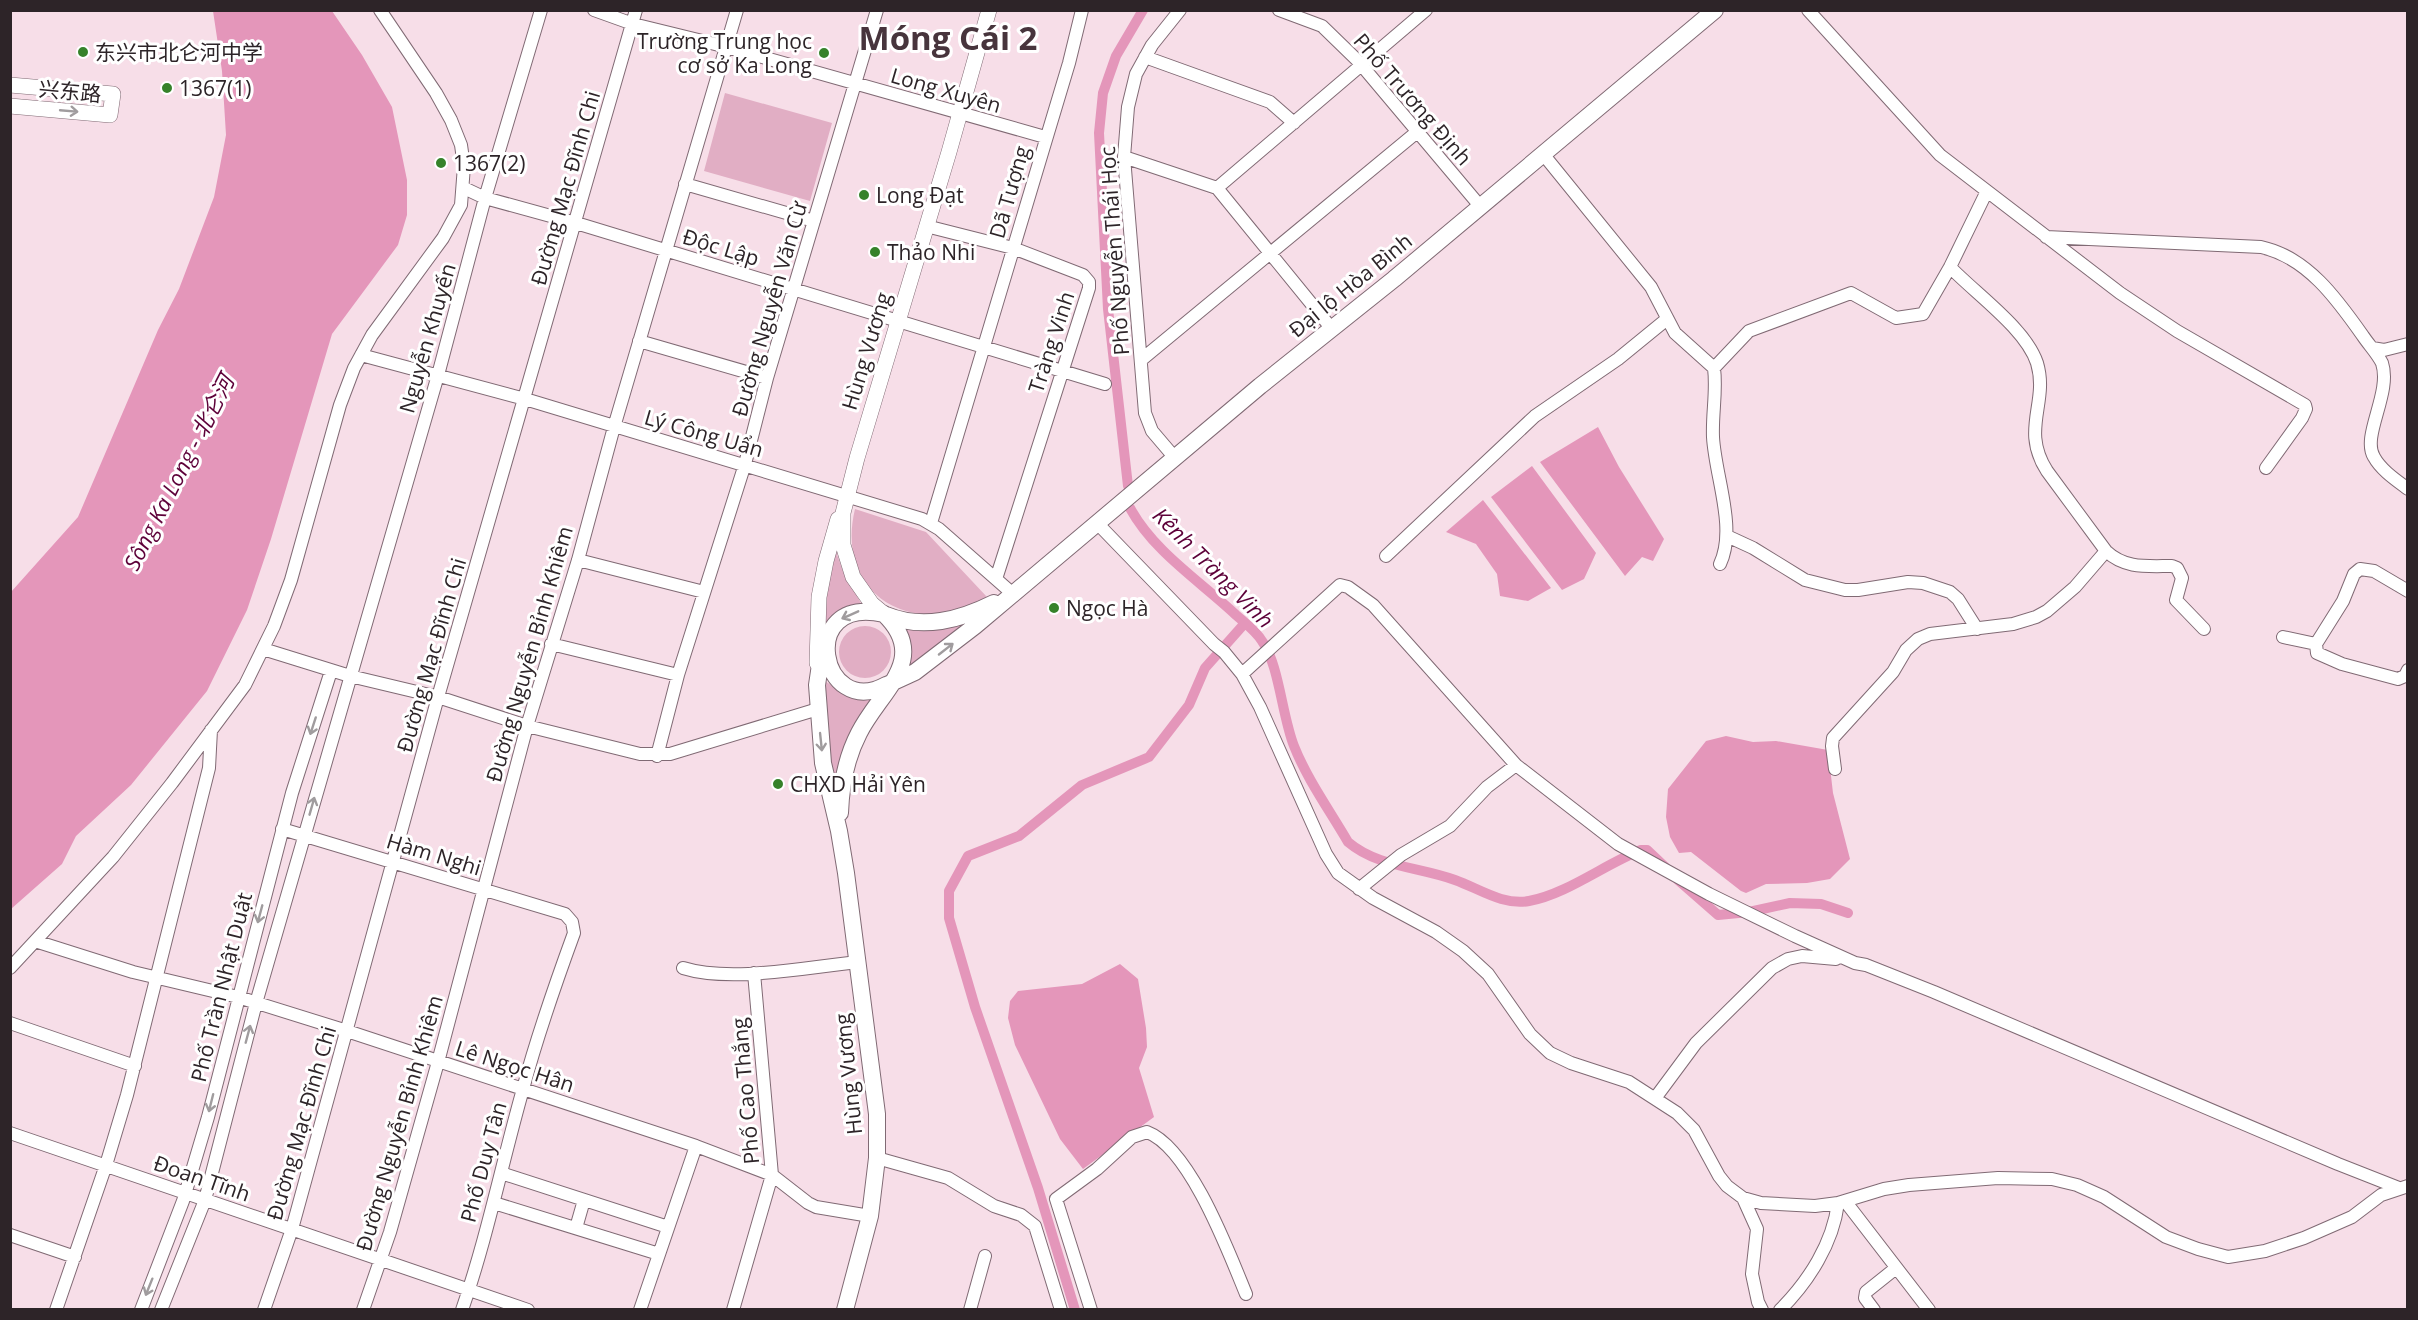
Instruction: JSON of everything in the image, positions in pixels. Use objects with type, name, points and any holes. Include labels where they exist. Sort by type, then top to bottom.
[{"type":"highway","name":"Đại lộ Hòa Bình","points":[[896,679],[975,626],[1260,386],[1332,329],[1715,10]]},
{"type":"highway","points":[[839,831],[826,778],[817,685],[825,650],[834,626],[848,615],[860,611],[921,623],[944,621],[972,613],[1013,594]]},
{"type":"highway","points":[[839,831],[844,770],[866,720],[896,679],[904,660],[905,647],[901,634],[884,614]]},
{"type":"highway","points":[[825,650],[831,672],[840,682],[852,689],[865,691],[896,679]]},
{"type":"highway","points":[[866,720],[896,679]]},
{"type":"highway","name":"Hùng Vương","points":[[839,831],[877,1114],[877,1158],[870,1216],[844,1310]]},
{"type":"main road","name":"Hùng Vương","points":[[846,496],[960,115],[988,10]]},
{"type":"main road","name":"兴东路","points":[[10,85],[113,94],[110,115],[10,106]]},
{"type":"main road","points":[[817,685],[817,611],[831,540],[846,496]]},
{"type":"main road","points":[[846,496],[842,529],[847,562],[861,591],[884,614]]},
{"type":"main road","points":[[817,611],[825,650]]},
{"type":"street","points":[[10,968],[113,857],[245,684],[274,626],[291,580],[340,405],[361,355],[372,335],[443,238],[460,205],[464,188],[464,166],[460,145],[451,120],[436,93],[380,10]]},
{"type":"street","name":"Nguyễn Khuyến","points":[[350,676],[438,375],[485,198],[541,10]]},
{"type":"street","name":"Long Xuyên","points":[[594,10],[633,24],[726,47],[960,115],[1045,137]]},
{"type":"street","name":"Đường Mạc Đĩnh Chi","points":[[264,1310],[292,1229],[438,697],[636,10]]},
{"type":"street","name":"Đường Nguyễn Bỉnh Khiêm","points":[[363,1310],[382,1259],[438,1062],[527,726],[578,560],[614,427],[737,10]]},
{"type":"street","name":"Đường Nguyễn Văn Cừ","points":[[657,756],[678,675],[745,464],[767,378],[877,10]]},
{"type":"street","name":"Phố Nguyễn Thái Học","points":[[1175,458],[1152,431],[1145,413],[1125,157],[1128,107],[1136,74],[1152,45],[1180,10]]},
{"type":"street","name":"Phố Trương Định","points":[[1279,10],[1322,26],[1361,66],[1480,206]]},
{"type":"street","points":[[1217,188],[1426,10]]},
{"type":"street","points":[[1808,10],[1928,144],[1987,191],[2091,272],[2177,331],[2305,405],[2306,409],[2302,418],[2266,468]]},
{"type":"street","name":"Dã Tượng","points":[[931,523],[1084,13]]},
{"type":"street","points":[[1145,57],[1270,102],[1294,123]]},
{"type":"street","points":[[1141,360],[1417,132]]},
{"type":"street","points":[[1543,154],[1651,287],[1676,333],[1714,368],[1717,389],[1713,415],[1715,465],[1727,536],[1725,552],[1720,564]]},
{"type":"street","points":[[1125,157],[1217,188],[1332,329]]},
{"type":"street","points":[[685,183],[814,221]]},
{"type":"street","name":"Độc Lập","points":[[464,188],[485,198],[576,223],[1105,384]]},
{"type":"street","points":[[1714,368],[1749,331],[1851,293],[1896,318],[1923,314],[1950,267],[1987,191]]},
{"type":"street","name":"Tràng Vinh","points":[[926,225],[1014,248],[1083,275],[1089,282],[996,579]]},
{"type":"street","points":[[2046,237],[2237,244],[2279,252],[2298,264],[2335,296],[2382,363],[2384,387],[2371,435],[2370,450],[2381,466],[2408,489]]},
{"type":"street","points":[[1950,267],[2029,344],[2040,377],[2034,442],[2038,458],[2114,559],[2133,566],[2177,568],[2182,578],[2176,600],[2204,629]]},
{"type":"street","points":[[1386,556],[1535,416],[1618,359],[1667,318]]},
{"type":"street","points":[[639,341],[767,378]]},
{"type":"street","points":[[2372,348],[2384,350],[2408,344]]},
{"type":"street","name":"Lý Công Uẩn","points":[[361,355],[525,399],[745,464],[931,523],[1013,594]]},
{"type":"street","points":[[1097,523],[1242,674],[1281,750],[1332,865],[1347,881],[1436,932],[1463,951],[1488,974],[1530,1035],[1550,1053],[1571,1063],[1629,1082],[1656,1097],[1677,1113],[1694,1130],[1719,1176],[1727,1186],[1743,1198],[1761,1203],[1801,1206],[1841,1202],[1884,1189],[1942,1182],[2009,1178],[2065,1181],[2104,1197],[2166,1237],[2199,1250],[2228,1257],[2265,1251],[2313,1235],[2352,1217],[2381,1196],[2403,1187]]},
{"type":"street","points":[[1727,536],[1753,548],[1805,580],[1845,590],[1908,582],[1923,583],[1950,592],[1958,599],[1977,629]]},
{"type":"street","points":[[1835,769],[1833,738],[1893,672],[1910,645],[1930,634],[2013,624],[2047,611],[2075,588],[2106,551]]},
{"type":"street","points":[[578,560],[704,592]]},
{"type":"street","points":[[2408,591],[2374,571],[2360,569],[2354,574],[2343,601],[2316,644],[2317,653],[2342,664],[2398,679],[2403,678],[2408,670]]},
{"type":"street","points":[[1242,674],[1340,585],[1348,586],[1373,605],[1516,765],[1618,844],[1709,894],[1855,963]]},
{"type":"street","points":[[2283,637],[2316,644]]},
{"type":"street","points":[[551,644],[678,675]]},
{"type":"street","points":[[263,649],[350,676],[438,697],[527,726],[640,754],[657,756],[818,709]]},
{"type":"street","name":"Phố Trần Nhật Duật","points":[[141,1310],[186,1192],[208,1117],[325,669]]},
{"type":"street","name":"Phố Trần Nhật Duật","points":[[161,1310],[205,1199],[256,1003],[350,676]]},
{"type":"street","points":[[56,1310],[106,1165],[135,1066],[209,768],[211,730]]},
{"type":"street","points":[[1359,889],[1401,855],[1450,826],[1487,787],[1516,765]]},
{"type":"street","name":"Hàm Nghi","points":[[282,829],[565,914],[572,922]]},
{"type":"street","name":"Phố Duy Tân","points":[[462,1310],[494,1203],[523,1089],[548,1004],[574,933],[572,922]]},
{"type":"street","name":"Lê Ngọc Hân","points":[[34,941],[158,978],[238,997],[347,1031],[696,1146],[772,1174],[816,1207],[870,1216]]},
{"type":"street","points":[[1656,1097],[1696,1042],[1772,968],[1788,959],[1802,956],[1825,957],[1866,965],[1934,992],[2338,1164],[2403,1187]]},
{"type":"street","points":[[683,968],[717,974],[754,973],[858,962]]},
{"type":"street","name":"Phố Cao Thắng","points":[[733,1310],[772,1174],[754,973]]},
{"type":"street","points":[[10,1023],[135,1066]]},
{"type":"street","points":[[1091,1310],[1056,1199],[1096,1169],[1131,1137],[1147,1131],[1154,1134],[1170,1149],[1194,1180],[1222,1236],[1246,1294]]},
{"type":"street","name":"Đoan Tĩnh","points":[[10,1133],[528,1310]]},
{"type":"street","points":[[640,1310],[696,1146]]},
{"type":"street","points":[[877,1158],[948,1178],[994,1206],[1027,1219],[1035,1226],[1061,1310]]},
{"type":"street","points":[[501,1173],[668,1227]]},
{"type":"street","points":[[1743,1198],[1757,1229],[1752,1274],[1762,1310]]},
{"type":"street","points":[[576,1228],[584,1200]]},
{"type":"street","points":[[1841,1202],[1929,1310]]},
{"type":"street","points":[[1780,1310],[1794,1295],[1817,1261],[1832,1232],[1841,1202]]},
{"type":"street","points":[[494,1203],[659,1254]]},
{"type":"street","points":[[10,1235],[75,1257]]},
{"type":"street","points":[[970,1310],[985,1256]]},
{"type":"street","points":[[1874,1310],[1865,1298],[1866,1292],[1896,1268]]},
{"type":"shaded area","points":[[725,93],[832,123],[810,201],[704,171]]},
{"type":"shaded area","points":[[855,509],[926,532],[987,597],[960,610],[933,614],[908,612],[886,602],[869,587],[857,565],[852,539]]},
{"type":"shaded area","points":[[835,549],[843,571],[863,607],[824,628],[826,589]]},
{"type":"shaded area","points":[[973,620],[909,670],[910,655],[904,628]]},
{"type":"shaded area","points":[[865,626],[879,630],[887,638],[891,652],[887,666],[879,674],[865,678],[851,674],[843,666],[839,652],[843,638],[851,630]]},
{"type":"shaded area","points":[[822,679],[837,689],[872,699],[836,781],[833,782]]},
{"type":"water","name":"Sông Ka Long - 北仑河","points":[[213,11],[332,11],[362,55],[392,107],[407,180],[407,215],[398,245],[332,334],[271,539],[247,610],[207,691],[131,785],[76,836],[62,864],[11,909],[11,592],[78,517],[158,330],[179,289],[214,197],[226,135],[222,71]]},
{"type":"water","points":[[1598,427],[1619,467],[1664,539],[1653,561],[1642,557],[1625,576],[1540,462]]},
{"type":"water","points":[[1532,466],[1596,553],[1584,579],[1562,590],[1491,497]]},
{"type":"water","points":[[1483,500],[1551,588],[1528,601],[1500,596],[1497,574],[1476,544],[1446,532]]},
{"type":"water","points":[[1726,736],[1753,742],[1776,741],[1828,750],[1833,793],[1850,859],[1830,879],[1807,883],[1766,884],[1746,893],[1691,852],[1679,853],[1670,837],[1666,817],[1668,789],[1706,741]]},
{"type":"water","points":[[1120,964],[1138,979],[1147,1047],[1139,1068],[1154,1117],[1083,1169],[1060,1139],[1015,1045],[1008,1018],[1010,1001],[1018,991],[1082,984]]},
{"type":"waterway","name":"Kênh Tràng Vinh","points":[[1128,486],[1108,309],[1099,133],[1103,93],[1116,56],[1143,10]]},
{"type":"waterway","name":"Kênh Tràng Vinh","points":[[1130,508],[1140,524],[1165,552],[1250,627],[1262,641],[1272,663],[1290,734],[1299,758],[1348,842],[1359,850],[1385,862],[1442,876],[1500,899],[1519,902],[1557,892],[1641,850],[1647,850],[1665,867]]},
{"type":"waterway","points":[[1075,1310],[1038,1188],[975,1007],[949,918],[949,891],[968,856],[1019,836],[1082,785],[1149,757],[1189,705],[1205,668],[1245,623]]},
{"type":"waterway","name":"Kênh Tràng Vinh","points":[[1678,880],[1718,915],[1749,912],[1790,903],[1821,904],[1848,913]]},
{"type":"place","name":"东兴市北仑河中学","points":[[83,52]]},
{"type":"place","name":"Trường Trung học cơ sở Ka Long","points":[[824,53]]},
{"type":"place","name":"1367(1)","points":[[167,88]]},
{"type":"place","name":"1367(2)","points":[[441,163]]},
{"type":"place","name":"Long Đạt","points":[[864,195]]},
{"type":"place","name":"Thảo Nhi","points":[[875,252]]},
{"type":"place","name":"Ngọc Hà","points":[[1054,608]]},
{"type":"place","name":"CHXD Hải Yên","points":[[778,784]]},
{"type":"district","name":"Móng Cái 2","points":[[948,37]]}]
